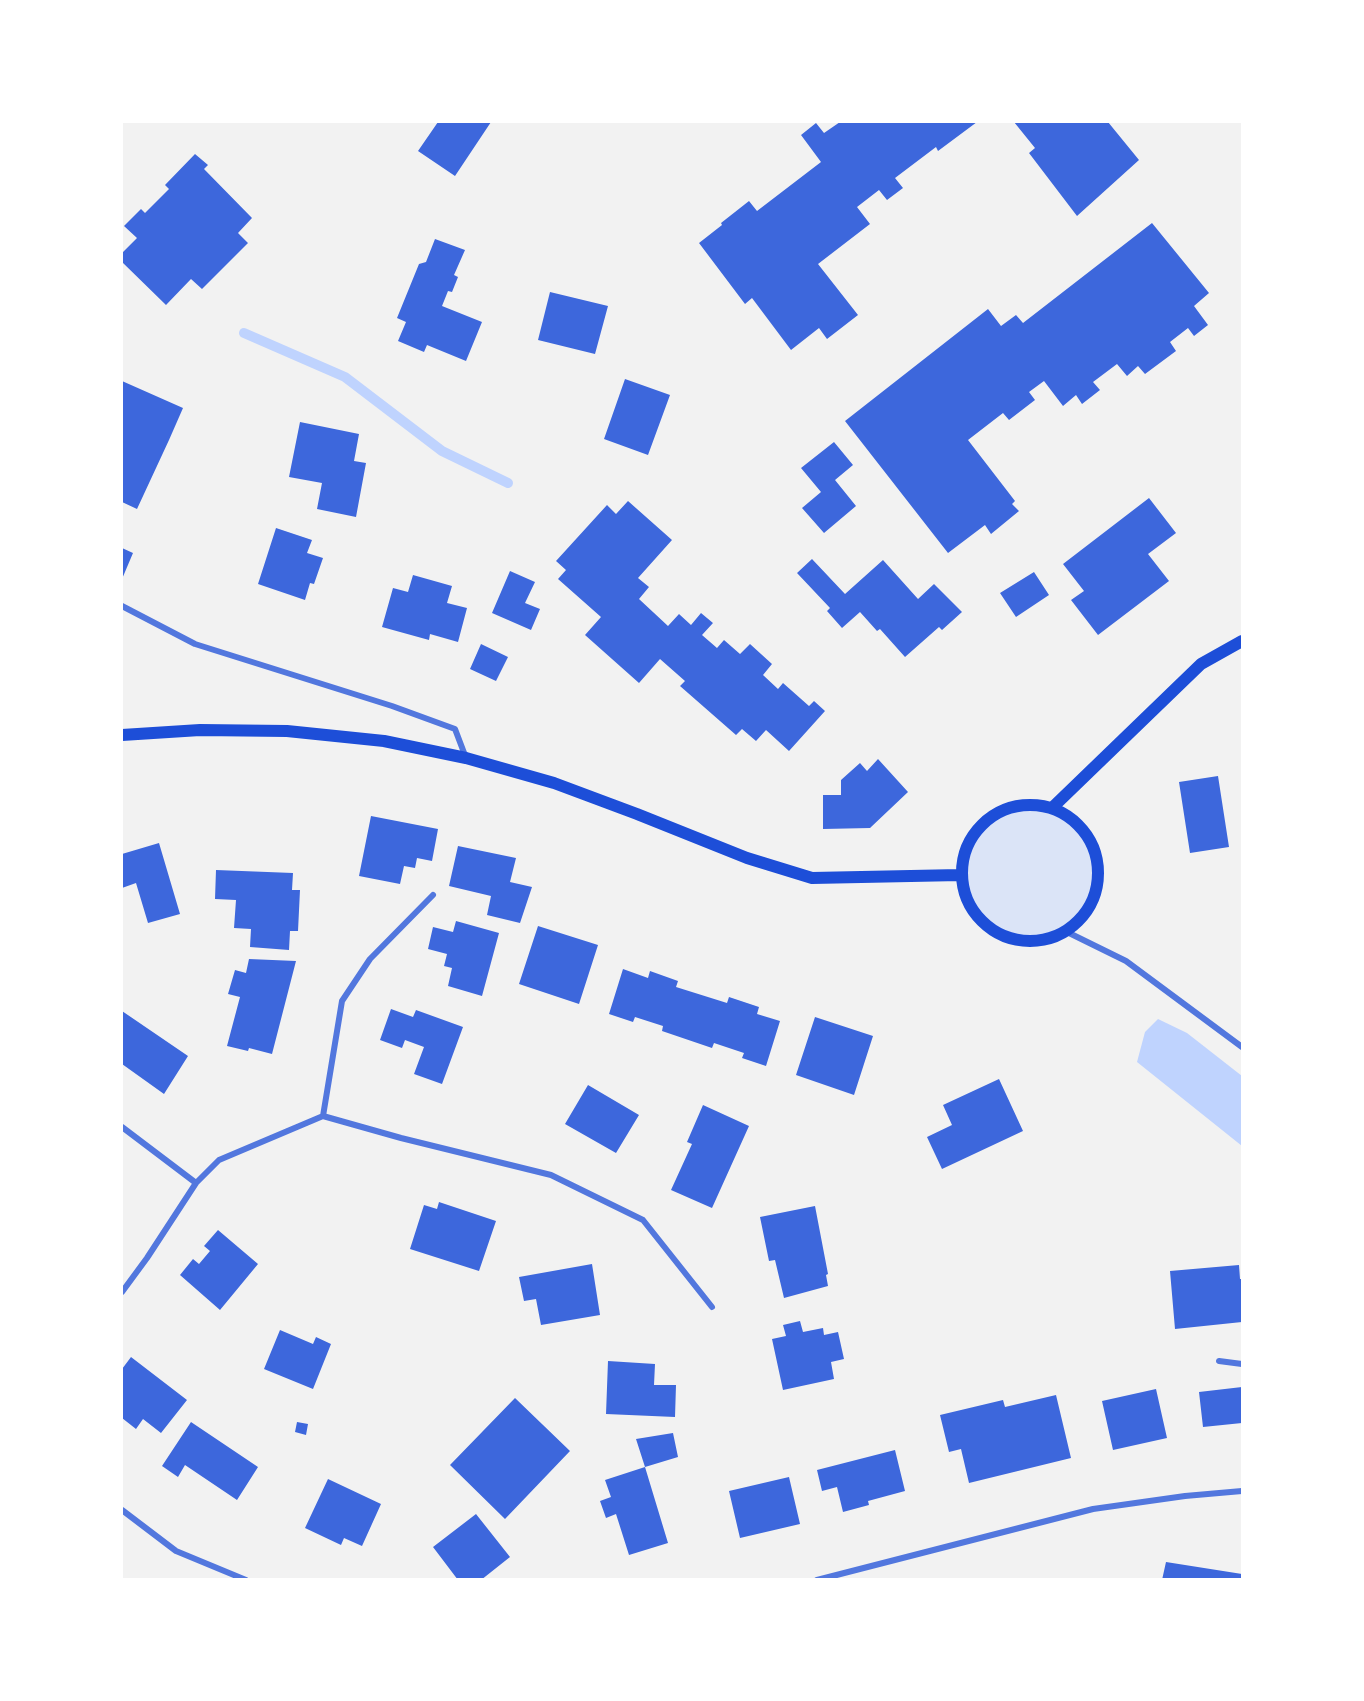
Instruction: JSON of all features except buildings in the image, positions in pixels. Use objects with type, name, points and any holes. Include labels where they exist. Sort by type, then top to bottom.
[{"type":"main road","points":[[1053,807],[1201,664],[1242,641]]},
{"type":"main road","points":[[122,735],[200,730],[287,731],[384,741],[466,759],[554,783],[747,858],[812,878],[960,874]]},
{"type":"main road","points":[[1017,805],[1053,807],[1079,824],[1096,850],[1099,881],[1089,910],[1067,933],[1032,943],[997,935],[970,909],[960,874],[966,844],[984,820],[1017,805]]},
{"type":"street","points":[[122,606],[195,644],[392,706],[455,729],[466,759]]},
{"type":"street","points":[[323,1116],[342,1001],[370,959],[433,895]]},
{"type":"street","points":[[1067,933],[1125,961],[1242,1047]]},
{"type":"street","points":[[122,1292],[196,1183],[219,1160],[323,1116],[401,1138],[551,1174],[643,1220],[712,1307]]},
{"type":"street","points":[[122,1127],[196,1183]]},
{"type":"street","points":[[1219,1361],[1242,1364]]},
{"type":"street","points":[[818,1580],[1093,1509],[1185,1496],[1242,1491]]},
{"type":"street","points":[[122,1510],[176,1551],[246,1580]]},
{"type":"shaded area","points":[[1030,805],[1056,810],[1068,816],[1078,825],[1087,835],[1093,847],[1098,873],[1093,899],[1087,911],[1078,921],[1068,930],[1056,936],[1030,941],[1004,936],[992,930],[982,921],[973,911],[967,899],[962,873],[967,847],[973,835],[982,825],[992,816],[1004,810]]},
{"type":"water","points":[[1158,1019],[1187,1033],[1242,1076],[1242,1146],[1137,1062],[1145,1032]]},
{"type":"waterway","points":[[244,333],[345,377],[442,451],[508,483]]}]
